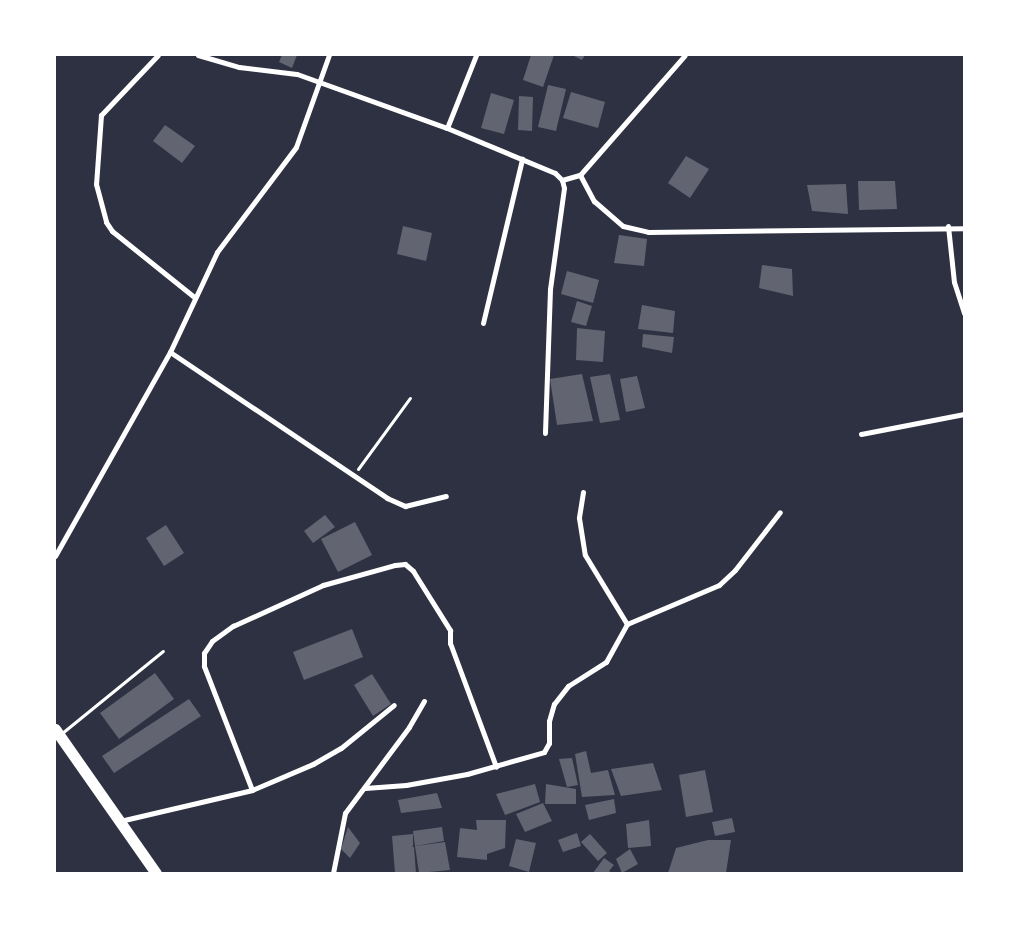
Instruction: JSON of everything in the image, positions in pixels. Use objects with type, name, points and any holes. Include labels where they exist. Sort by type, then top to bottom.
[{"type":"main road","points":[[57,732],[156,873]]},
{"type":"street","points":[[158,55],[101,115],[96,184],[106,222],[112,230],[194,297]]},
{"type":"street","points":[[198,55],[239,67],[288,72],[448,128],[556,173],[562,180],[564,188],[550,289],[545,433]]},
{"type":"street","points":[[55,556],[170,352],[194,297],[230,230],[296,147],[329,55]]},
{"type":"street","points":[[448,128],[476,55]]},
{"type":"street","points":[[562,180],[580,175],[685,55]]},
{"type":"street","points":[[483,323],[522,159]]},
{"type":"street","points":[[580,175],[594,201],[623,226],[648,232],[948,226],[964,228]]},
{"type":"street","points":[[948,226],[954,282],[964,313]]},
{"type":"street","points":[[170,352],[355,474],[387,498],[405,506],[446,496]]},
{"type":"street","points":[[861,434],[964,414]]},
{"type":"street","points":[[582,492],[579,518],[586,555],[627,624]]},
{"type":"street","points":[[365,788],[406,785],[496,767],[544,752],[549,743],[549,721],[554,704],[568,686],[606,662],[627,624],[719,585],[735,570],[780,512]]},
{"type":"street","points":[[252,790],[204,666],[204,653],[212,641],[233,626],[323,586],[395,565],[405,564],[413,571],[450,630],[450,643],[496,767]]},
{"type":"street","points":[[333,873],[345,813],[409,727],[424,701]]},
{"type":"street","points":[[120,821],[252,790],[313,764],[341,748],[394,706]]},
{"type":"lane","points":[[57,732],[163,651]]},
{"type":"path","points":[[355,474],[410,398]]},
{"type":"building","points":[[282,55],[297,55],[292,68],[279,62]]},
{"type":"building","points":[[531,55],[554,55],[543,87],[523,80]]},
{"type":"building","points":[[572,55],[585,55],[582,60]]},
{"type":"building","points":[[548,85],[566,89],[556,131],[538,127]]},
{"type":"building","points":[[571,92],[605,102],[598,128],[563,118]]},
{"type":"building","points":[[491,93],[514,100],[504,134],[481,128]]},
{"type":"building","points":[[519,96],[533,97],[532,131],[518,130]]},
{"type":"building","points":[[165,125],[195,146],[182,163],[153,141]]},
{"type":"building","points":[[686,156],[709,169],[690,198],[668,183]]},
{"type":"building","points":[[858,181],[895,181],[897,209],[859,210]]},
{"type":"building","points":[[846,184],[848,214],[812,211],[807,185]]},
{"type":"building","points":[[403,226],[432,233],[426,261],[397,254]]},
{"type":"building","points":[[619,235],[647,239],[644,266],[614,263]]},
{"type":"building","points":[[762,265],[792,269],[793,296],[759,288]]},
{"type":"building","points":[[567,271],[599,280],[593,303],[561,294]]},
{"type":"building","points":[[577,301],[592,306],[586,326],[571,322]]},
{"type":"building","points":[[642,305],[675,311],[673,333],[638,329]]},
{"type":"building","points":[[577,328],[605,331],[603,362],[576,360]]},
{"type":"building","points":[[643,334],[674,337],[672,353],[642,347]]},
{"type":"building","points":[[582,374],[593,421],[557,425],[550,379]]},
{"type":"building","points":[[610,374],[620,420],[600,423],[590,377]]},
{"type":"building","points":[[637,376],[645,408],[626,412],[620,379]]},
{"type":"building","points":[[325,515],[335,527],[313,543],[304,531]]},
{"type":"building","points":[[355,522],[372,555],[338,572],[321,539]]},
{"type":"building","points":[[166,525],[184,553],[164,566],[146,538]]},
{"type":"building","points":[[352,629],[363,657],[304,680],[293,652]]},
{"type":"building","points":[[155,673],[174,699],[119,739],[100,713]]},
{"type":"building","points":[[372,674],[391,704],[373,716],[354,685]]},
{"type":"building","points":[[189,699],[201,716],[114,773],[102,756]]},
{"type":"building","points":[[586,751],[591,773],[608,770],[615,795],[582,797],[575,754]]},
{"type":"building","points":[[572,758],[578,785],[567,787],[559,759]]},
{"type":"building","points":[[653,763],[662,790],[621,796],[611,769]]},
{"type":"building","points":[[705,770],[713,812],[686,817],[679,775]]},
{"type":"building","points":[[535,784],[540,802],[505,815],[496,794]]},
{"type":"building","points":[[546,784],[576,789],[576,804],[545,804]]},
{"type":"building","points":[[437,793],[442,808],[401,813],[398,800]]},
{"type":"building","points":[[614,799],[616,813],[589,820],[585,805]]},
{"type":"building","points":[[543,803],[552,821],[525,832],[516,814]]},
{"type":"building","points":[[732,818],[735,832],[715,836],[712,822]]},
{"type":"building","points":[[476,820],[506,820],[505,848],[487,854],[487,860],[457,857],[460,828],[477,830]]},
{"type":"building","points":[[649,820],[651,846],[628,848],[626,824]]},
{"type":"building","points":[[348,827],[360,843],[350,858],[341,849]]},
{"type":"building","points":[[442,827],[444,841],[415,846],[413,831]]},
{"type":"building","points":[[577,833],[581,846],[563,852],[558,840]]},
{"type":"building","points":[[413,834],[413,846],[411,846],[414,847],[416,873],[395,873],[392,836]]},
{"type":"building","points":[[590,834],[607,853],[598,861],[581,842]]},
{"type":"building","points":[[516,839],[536,843],[529,872],[509,866]]},
{"type":"building","points":[[708,840],[731,840],[726,873],[668,873],[676,848]]},
{"type":"building","points":[[445,842],[450,870],[419,873],[415,846]]},
{"type":"building","points":[[630,849],[638,864],[622,873],[616,859]]},
{"type":"building","points":[[604,858],[614,865],[609,871],[612,873],[593,873]]}]
